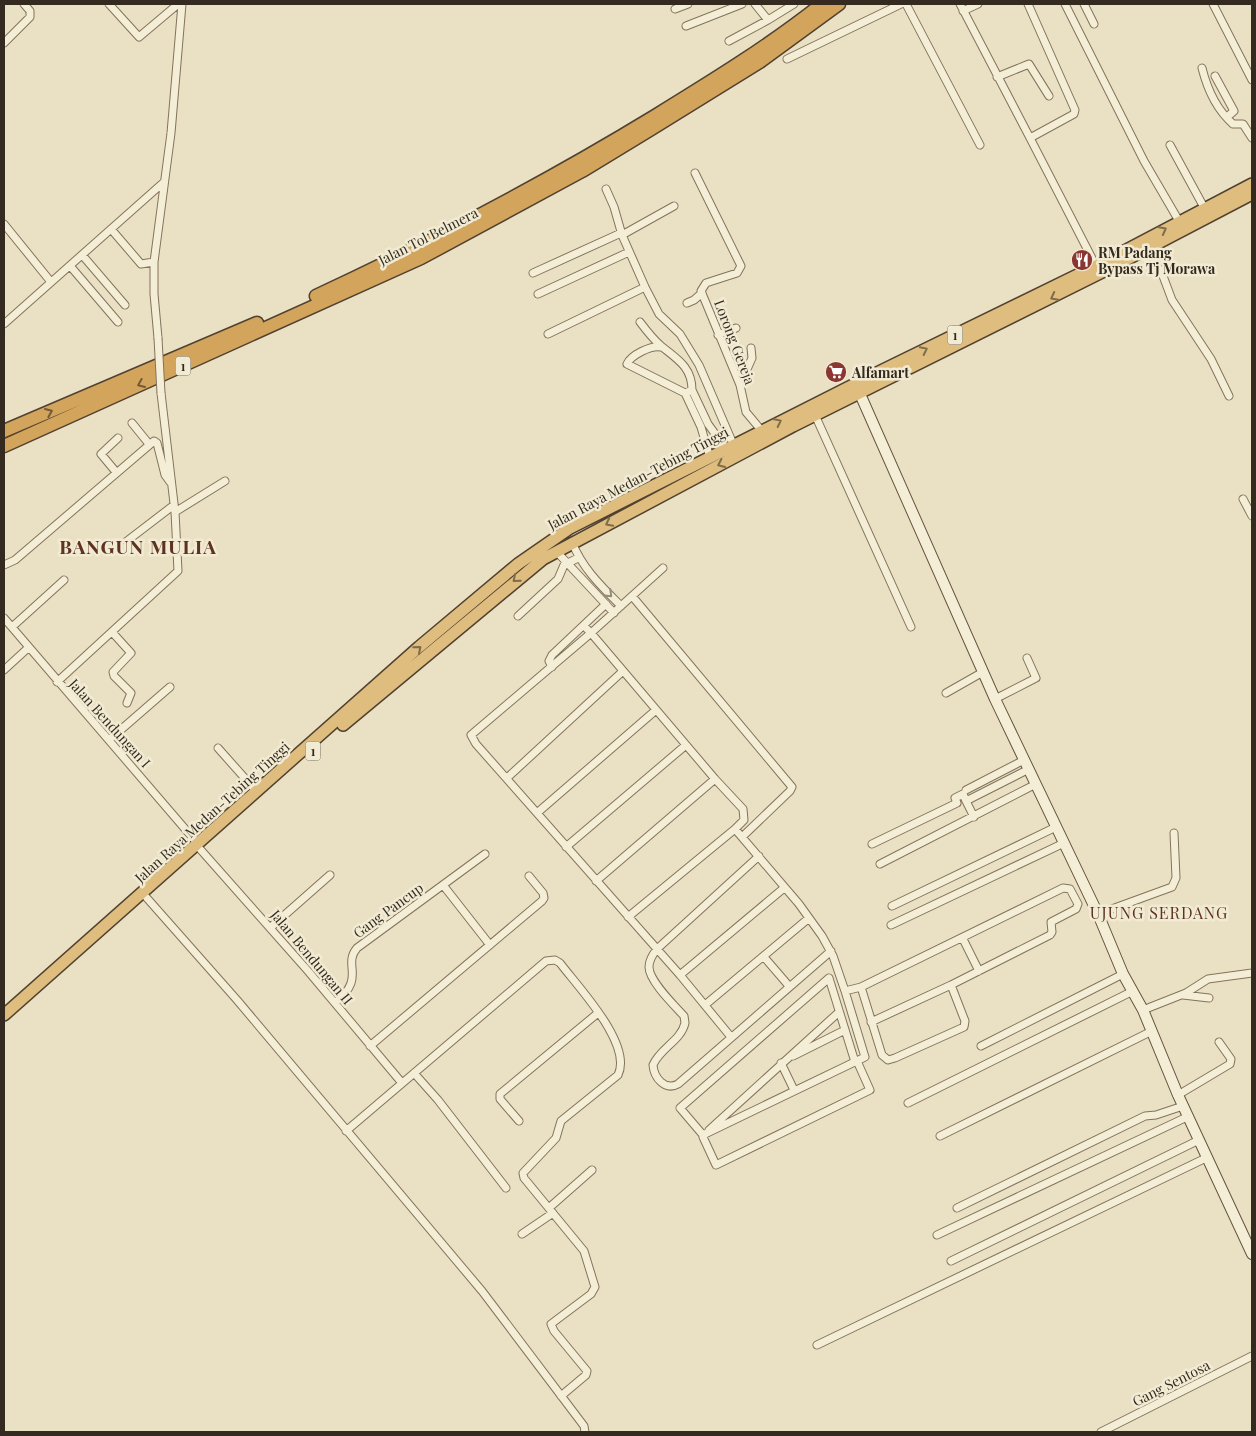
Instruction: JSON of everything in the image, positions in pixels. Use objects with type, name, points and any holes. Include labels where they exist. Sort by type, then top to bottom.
[{"type":"highway","name":"Jalan Tol Belmera","points":[[4,446],[373,275],[578,162],[757,52],[822,4]]},
{"type":"highway","name":"Jalan Tol Belmera","points":[[373,275],[421,258],[582,171],[761,61],[839,4]]},
{"type":"highway","name":"Jalan Raya Medan-Tebing Tinggi","points":[[4,1023],[146,897],[257,792],[419,647],[518,564],[570,528],[657,485],[681,480],[860,394],[1148,249],[1252,184]]},
{"type":"highway","name":"Jalan Raya Medan-Tebing Tinggi","points":[[4,1015],[199,846],[426,654],[530,569],[556,551],[669,492],[681,480],[710,458],[762,430],[1096,266],[1179,221],[1252,194]]},
{"type":"highway","name":"Jalan Tol Belmera","points":[[4,431],[286,310],[359,282]]},
{"type":"main road","points":[[860,394],[995,699],[1098,914],[1131,992],[1142,1010],[1178,1095],[1252,1254]]},
{"type":"street","points":[[4,43],[30,17],[30,11],[24,4]]},
{"type":"street","points":[[109,4],[139,37],[179,5]]},
{"type":"street","points":[[674,9],[688,4]]},
{"type":"street","points":[[686,26],[742,4]]},
{"type":"street","points":[[755,4],[768,20]]},
{"type":"street","points":[[729,41],[794,4]]},
{"type":"street","points":[[787,58],[901,4]]},
{"type":"street","points":[[906,4],[980,145]]},
{"type":"street","points":[[978,4],[962,7],[1096,266]]},
{"type":"street","points":[[1028,4],[1075,110],[1074,114],[1030,138]]},
{"type":"street","points":[[1065,4],[1144,160],[1179,221]]},
{"type":"street","points":[[1084,4],[1094,24]]},
{"type":"street","points":[[1213,4],[1252,80]]},
{"type":"street","points":[[57,682],[177,574],[179,567],[175,508],[161,393],[154,294],[154,262],[171,133],[179,5]]},
{"type":"street","points":[[998,77],[1029,64],[1049,96]]},
{"type":"street","points":[[1202,68],[1214,98],[1227,117],[1233,124],[1243,124],[1252,138]]},
{"type":"street","points":[[1215,76],[1234,111],[1227,117]]},
{"type":"street","points":[[1170,145],[1207,212]]},
{"type":"street","name":"Lorong Gereja","points":[[695,173],[741,266],[737,273],[706,283],[702,288],[702,293],[740,385],[746,412],[762,430]]},
{"type":"street","points":[[4,324],[83,256],[164,182]]},
{"type":"street","points":[[606,189],[614,207],[621,234],[659,314],[680,334],[700,366],[730,448]]},
{"type":"street","points":[[533,273],[621,234],[674,206]]},
{"type":"street","points":[[4,224],[51,282]]},
{"type":"street","points":[[111,229],[142,264],[154,262]]},
{"type":"street","points":[[1148,249],[1163,276],[1172,300],[1211,359],[1229,396]]},
{"type":"street","points":[[538,294],[629,252]]},
{"type":"street","points":[[83,256],[125,305]]},
{"type":"street","points":[[70,267],[118,322]]},
{"type":"street","points":[[548,334],[645,287]]},
{"type":"street","points":[[686,303],[694,300],[702,293]]},
{"type":"street","points":[[640,322],[662,347],[677,357],[687,369],[692,381],[689,392],[704,425],[710,458]]},
{"type":"street","points":[[718,335],[736,328]]},
{"type":"street","points":[[662,347],[654,346],[630,359],[627,364],[689,392]]},
{"type":"street","points":[[740,385],[752,358],[751,348]]},
{"type":"street","points":[[815,415],[910,627]]},
{"type":"street","points":[[132,423],[149,444]]},
{"type":"street","points":[[704,425],[730,448]]},
{"type":"street","points":[[116,472],[101,454],[118,438]]},
{"type":"street","points":[[4,565],[15,560],[149,444],[156,442],[165,475],[171,482]]},
{"type":"street","points":[[128,541],[175,508],[225,481]]},
{"type":"street","points":[[1244,499],[1252,516]]},
{"type":"street","points":[[572,542],[578,558],[598,583],[622,606]]},
{"type":"street","points":[[556,551],[614,613]]},
{"type":"street","points":[[518,616],[558,579],[562,568],[578,558]]},
{"type":"street","points":[[663,568],[552,667],[471,735],[476,744],[657,948],[731,1037]]},
{"type":"street","points":[[12,627],[64,580]]},
{"type":"street","points":[[632,596],[792,786],[790,791],[742,837]]},
{"type":"street","points":[[552,667],[549,661],[552,655],[606,604]]},
{"type":"street","name":"Jalan Bendungan I","points":[[4,618],[199,846]]},
{"type":"street","points":[[584,626],[714,779],[743,809],[744,820],[735,829],[628,917]]},
{"type":"street","points":[[112,632],[131,653],[113,672],[114,676],[131,693],[127,703]]},
{"type":"street","points":[[4,670],[28,648]]},
{"type":"street","points":[[995,699],[1036,678],[1027,658]]},
{"type":"street","points":[[507,778],[623,671]]},
{"type":"street","points":[[946,693],[983,672]]},
{"type":"street","points":[[109,740],[170,688]]},
{"type":"street","points":[[537,813],[656,710]]},
{"type":"street","points":[[566,847],[686,745]]},
{"type":"street","points":[[218,748],[257,792]]},
{"type":"street","points":[[966,790],[1027,764]]},
{"type":"street","points":[[966,801],[1027,764]]},
{"type":"street","points":[[596,881],[714,779]]},
{"type":"street","points":[[880,864],[1036,784]]},
{"type":"street","points":[[872,844],[957,803],[955,798],[963,794],[974,817]]},
{"type":"street","points":[[892,906],[1056,827]]},
{"type":"street","points":[[703,1136],[865,1057],[846,991],[832,953],[809,918],[735,829]]},
{"type":"street","points":[[1098,914],[1172,887],[1176,878],[1174,833]]},
{"type":"street","points":[[891,925],[1064,843]]},
{"type":"street","name":"Jalan Bendungan II","points":[[199,846],[271,927],[402,1083]]},
{"type":"street","name":"Gang Pancup","points":[[335,1003],[350,989],[353,972],[352,955],[357,948],[485,854]]},
{"type":"street","points":[[759,856],[657,948],[650,960],[650,973],[684,1016],[685,1023],[675,1040],[659,1054],[653,1065],[656,1076],[662,1083],[672,1087],[678,1084],[789,986],[832,953]]},
{"type":"street","points":[[271,927],[330,875]]},
{"type":"street","points":[[370,1046],[544,898],[543,893],[529,876]]},
{"type":"street","points":[[443,884],[490,945]]},
{"type":"street","points":[[680,975],[784,888]]},
{"type":"street","points":[[846,991],[858,988],[963,939],[1063,888],[1070,889],[1078,904],[1076,909],[1051,922],[1052,932],[1050,935],[951,985],[871,1022]]},
{"type":"street","points":[[146,897],[237,1000],[482,1291],[584,1426],[585,1432]]},
{"type":"street","points":[[705,1004],[809,918]]},
{"type":"street","points":[[963,939],[979,971]]},
{"type":"street","points":[[764,957],[789,986]]},
{"type":"street","points":[[346,1131],[546,961],[555,960],[560,963],[613,1036],[618,1052],[619,1072],[561,1121],[556,1138],[524,1170],[524,1178],[584,1251],[595,1287],[591,1294],[551,1324],[554,1331],[587,1371],[586,1375],[561,1396]]},
{"type":"street","points":[[1142,1010],[1182,994],[1208,979],[1252,973]]},
{"type":"street","points":[[980,1046],[1123,974]]},
{"type":"street","points":[[829,978],[844,1030],[870,1090],[716,1165],[703,1136],[680,1108],[829,978]]},
{"type":"street","points":[[858,988],[882,1055],[888,1060],[961,1029],[965,1021],[951,985]]},
{"type":"street","points":[[908,1104],[1131,992]]},
{"type":"street","points":[[1182,994],[1208,998]]},
{"type":"street","points":[[703,1136],[783,1061],[839,1012]]},
{"type":"street","points":[[519,1120],[500,1099],[500,1094],[598,1013]]},
{"type":"street","points":[[783,1061],[844,1030]]},
{"type":"street","points":[[940,1136],[1150,1032]]},
{"type":"street","points":[[1178,1095],[1230,1064],[1231,1059],[1219,1042]]},
{"type":"street","points":[[783,1061],[794,1090]]},
{"type":"street","points":[[414,1073],[438,1100],[506,1188]]},
{"type":"street","points":[[957,1208],[1145,1116],[1156,1115],[1183,1106]]},
{"type":"street","points":[[937,1235],[1189,1116]]},
{"type":"street","points":[[951,1261],[1199,1140]]},
{"type":"street","points":[[817,1345],[1208,1157]]},
{"type":"street","points":[[522,1234],[551,1210],[592,1170]]},
{"type":"street","name":"Gang Sentosa","points":[[1101,1432],[1252,1356]]},
{"type":"place","name":"RM Padang Bypass Tj Morawa","points":[[1082,260]]},
{"type":"place","name":"Alfamart","points":[[836,372]]},
{"type":"district","name":"BANGUN MULIA","points":[[138,546]]},
{"type":"district","name":"UJUNG SERDANG","points":[[1159,912]]}]
